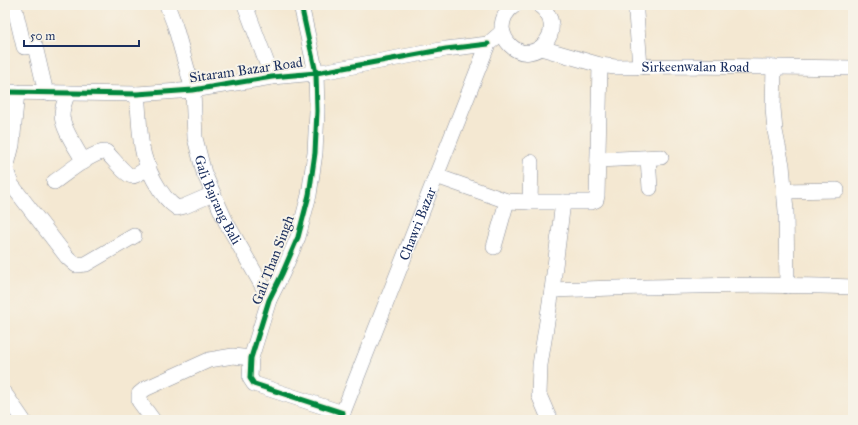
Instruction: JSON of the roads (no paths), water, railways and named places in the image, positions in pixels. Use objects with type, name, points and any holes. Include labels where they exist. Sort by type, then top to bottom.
[{"type":"street","points":[[14,5],[24,47],[35,46],[46,93]]},
{"type":"street","name":"Gali Bajrang Bali","points":[[167,5],[175,26],[193,90],[195,138],[204,173],[226,222],[269,300]]},
{"type":"street","points":[[245,5],[272,77]]},
{"type":"street","name":"Gali Than Singh","points":[[301,5],[316,73],[317,111],[315,153],[309,195],[298,237],[269,300],[251,358],[250,378],[254,384],[342,416]]},
{"type":"street","points":[[515,5],[507,11],[503,19],[502,32],[506,40],[516,49],[524,52],[541,48],[549,38],[552,26],[550,17],[546,10],[539,5]]},
{"type":"street","points":[[636,13],[640,67]]},
{"type":"street","name":"Chawri Bazar","points":[[342,416],[488,44],[502,32]]},
{"type":"street","name":"Sitaram Bazar Road","points":[[11,92],[137,94],[193,90],[272,77],[316,73],[446,49],[488,44]]},
{"type":"street","name":"Sirkeenwalan Road","points":[[541,48],[600,65],[615,67],[853,68]]},
{"type":"street","points":[[436,176],[507,201],[592,202],[596,200],[600,65]]},
{"type":"street","points":[[774,67],[773,108],[775,131],[782,165],[786,211],[787,286]]},
{"type":"street","points":[[11,92],[12,145],[6,169],[11,184],[67,257],[76,265],[86,264],[134,236]]},
{"type":"street","points":[[68,93],[63,106],[62,117],[65,128],[84,162]]},
{"type":"street","points":[[137,94],[142,148],[148,167],[169,203],[176,208],[186,206],[213,194]]},
{"type":"street","points":[[54,182],[102,152],[106,152],[126,174],[131,176],[136,175],[148,167]]},
{"type":"street","points":[[598,160],[654,157],[650,188]]},
{"type":"street","points":[[530,202],[531,162]]},
{"type":"street","points":[[784,191],[837,190]]},
{"type":"street","points":[[494,247],[507,201]]},
{"type":"street","points":[[551,420],[539,395],[540,365],[552,290],[563,202]]},
{"type":"street","points":[[552,290],[686,286],[787,286],[853,288]]},
{"type":"street","points":[[153,420],[139,401],[139,394],[145,389],[209,360],[233,356],[251,358]]},
{"type":"street","points":[[5,394],[23,420]]}]
